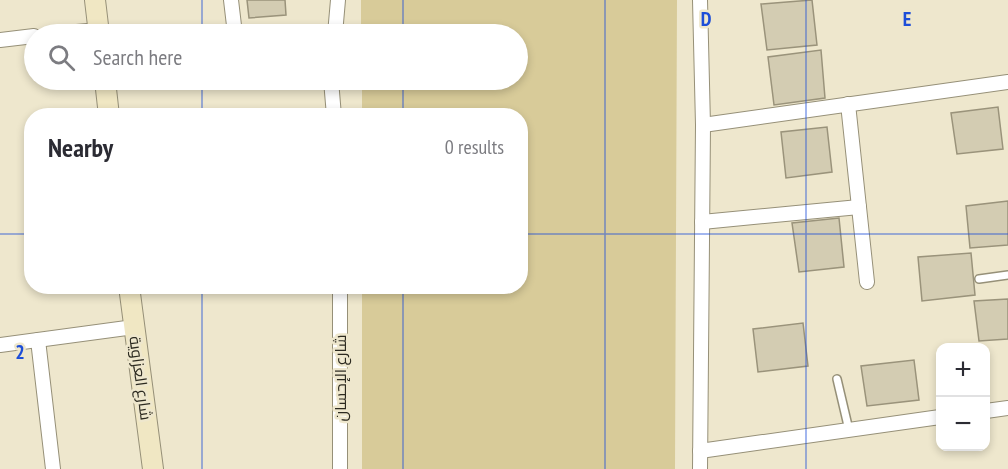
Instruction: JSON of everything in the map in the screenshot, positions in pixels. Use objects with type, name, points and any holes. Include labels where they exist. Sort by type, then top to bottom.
[{"type":"street","points":[[95,0],[98,24]]},
{"type":"street","points":[[231,0],[234,24]]},
{"type":"street","points":[[336,24],[338,0]]},
{"type":"street","points":[[700,0],[703,125],[700,469]]},
{"type":"street","points":[[0,40],[24,37]]},
{"type":"street","points":[[703,125],[1008,82]]},
{"type":"street","points":[[106,90],[108,108]]},
{"type":"street","points":[[332,90],[333,108]]},
{"type":"street","points":[[848,105],[867,282]]},
{"type":"street","points":[[702,222],[859,207]]},
{"type":"street","name":"شارع العزاوية","points":[[130,294],[153,469]]},
{"type":"street","name":"شارع الإحسان","points":[[340,294],[340,469]]},
{"type":"street","points":[[0,345],[134,327]]},
{"type":"street","points":[[38,340],[53,469]]},
{"type":"street","points":[[990,410],[1008,408]]},
{"type":"street","points":[[700,451],[936,418]]},
{"type":"lane","points":[[979,279],[1008,275]]},
{"type":"lane","points":[[837,379],[849,430]]},
{"type":"shaded area","points":[[361,0],[677,0],[675,469],[362,469],[362,294],[528,294],[528,108],[362,108],[362,90],[528,90],[528,24],[361,24]]},
{"type":"building","points":[[247,0],[285,0],[286,15],[249,18]]},
{"type":"building","points":[[812,0],[817,45],[767,50],[761,4]]},
{"type":"building","points":[[821,50],[825,98],[774,105],[768,57]]},
{"type":"building","points":[[998,107],[1003,149],[957,154],[951,113]]},
{"type":"building","points":[[827,127],[832,172],[786,178],[781,132]]},
{"type":"building","points":[[1008,201],[1008,245],[970,248],[966,206]]},
{"type":"building","points":[[839,218],[844,267],[799,272],[792,223]]},
{"type":"building","points":[[971,253],[975,295],[922,301],[918,257]]},
{"type":"building","points":[[1008,299],[1008,339],[979,341],[974,301]]},
{"type":"building","points":[[803,323],[808,366],[758,372],[753,329]]},
{"type":"building","points":[[914,360],[919,400],[867,406],[861,366]]}]
